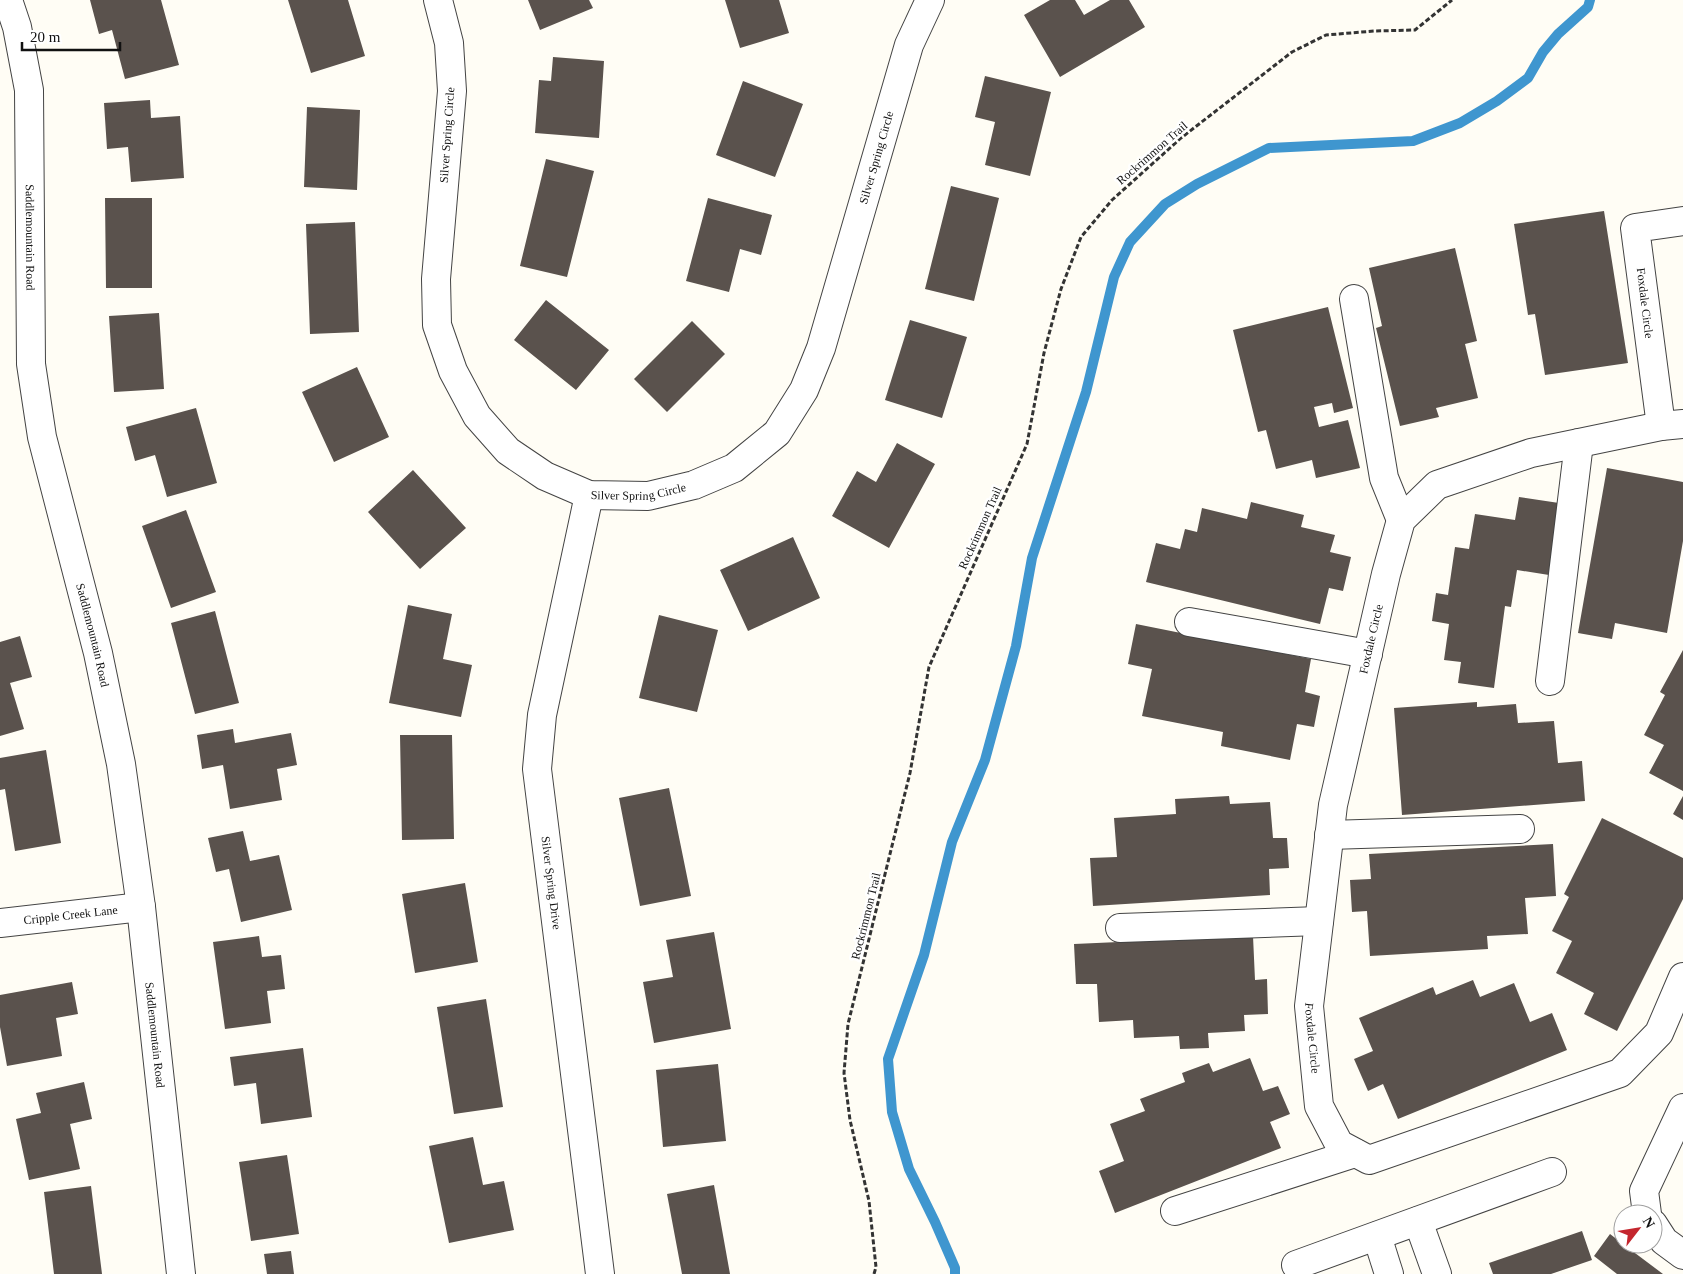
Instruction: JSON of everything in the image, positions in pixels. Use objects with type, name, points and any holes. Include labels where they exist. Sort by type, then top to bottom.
[{"type":"street","name":"Saddlemountain Road","points":[[8,0],[17,27],[29,90],[31,364],[42,437],[98,653],[121,764],[141,907],[181,1274]]},
{"type":"street","name":"Silver Spring Circle","points":[[438,0],[449,43],[452,91],[436,279],[437,325],[453,371],[477,416],[508,451],[545,476],[589,495],[648,496],[694,485],[734,468],[777,433],[804,390],[821,348],[909,45],[927,1]]},
{"type":"street","name":"Foxdale Circle","points":[[1683,221],[1635,228],[1672,425],[1531,453],[1437,484],[1401,520],[1386,574],[1333,805],[1309,1006],[1319,1106],[1339,1144],[1369,1160],[1620,1073],[1659,1032],[1683,977]]},
{"type":"street","points":[[1354,299],[1384,478],[1401,520]]},
{"type":"street","points":[[1550,681],[1579,443]]},
{"type":"street","name":"Silver Spring Drive","points":[[589,495],[542,715],[536,769],[600,1274]]},
{"type":"street","points":[[1189,622],[1368,654]]},
{"type":"street","points":[[1329,835],[1520,829]]},
{"type":"street","name":"Cripple Creek Lane","points":[[0,923],[141,907]]},
{"type":"street","points":[[1120,928],[1319,921]]},
{"type":"street","points":[[1646,1204],[1644,1190],[1683,1108]]},
{"type":"street","points":[[1175,1211],[1354,1153]]},
{"type":"street","points":[[1296,1265],[1552,1172]]},
{"type":"street","points":[[1418,1221],[1437,1274]]},
{"type":"street","points":[[1378,1236],[1389,1274]]},
{"type":"street","points":[[1663,1239],[1683,1255]]},
{"type":"path","name":"Rockrimmon Trail","points":[[874,1274],[876,1267],[869,1201],[850,1120],[844,1073],[848,1024],[910,774],[928,667],[1026,444],[1044,353],[1061,289],[1081,237],[1112,200],[1181,138],[1292,52],[1326,35],[1415,30],[1452,0]]},
{"type":"building","points":[[90,0],[161,0],[179,65],[125,79],[112,30],[99,34]]},
{"type":"building","points":[[288,0],[348,0],[365,56],[311,73]]},
{"type":"building","points":[[528,0],[589,0],[593,8],[540,30]]},
{"type":"building","points":[[725,0],[779,0],[789,33],[740,48]]},
{"type":"building","points":[[1050,0],[1075,0],[1084,15],[1110,0],[1129,0],[1145,27],[1060,77],[1024,15]]},
{"type":"building","points":[[553,57],[604,61],[599,138],[535,133],[539,80],[551,81]]},
{"type":"building","points":[[985,76],[1051,92],[1030,176],[985,165],[995,122],[975,117]]},
{"type":"building","points":[[743,81],[803,104],[775,177],[716,155]]},
{"type":"building","points":[[150,100],[151,118],[180,116],[184,178],[131,182],[128,147],[107,149],[104,103]]},
{"type":"building","points":[[307,107],[360,110],[357,190],[304,187]]},
{"type":"building","points":[[546,159],[594,171],[567,277],[520,266]]},
{"type":"building","points":[[951,186],[999,198],[974,301],[925,289]]},
{"type":"building","points":[[105,198],[152,198],[152,288],[106,288]]},
{"type":"building","points":[[708,198],[772,215],[761,255],[740,249],[729,292],[686,281]]},
{"type":"building","points":[[1604,211],[1628,363],[1545,375],[1535,314],[1528,315],[1514,224]]},
{"type":"building","points":[[355,222],[359,332],[310,334],[306,224]]},
{"type":"building","points":[[1455,248],[1477,341],[1465,344],[1478,398],[1436,408],[1439,417],[1400,426],[1376,328],[1382,326],[1369,268]]},
{"type":"building","points":[[546,300],[609,350],[576,390],[514,340]]},
{"type":"building","points":[[1328,307],[1353,408],[1334,413],[1332,403],[1314,407],[1319,427],[1348,420],[1360,468],[1316,478],[1312,460],[1276,469],[1266,430],[1258,432],[1233,330]]},
{"type":"building","points":[[159,313],[164,389],[114,392],[109,316]]},
{"type":"building","points":[[910,320],[967,337],[942,418],[885,400]]},
{"type":"building","points":[[692,321],[725,354],[667,412],[634,379]]},
{"type":"building","points":[[357,367],[389,437],[334,462],[302,392]]},
{"type":"building","points":[[196,408],[217,483],[167,497],[155,455],[135,461],[126,427]]},
{"type":"building","points":[[897,443],[935,464],[889,548],[832,516],[857,471],[876,482]]},
{"type":"building","points":[[1607,468],[1683,482],[1683,541],[1667,633],[1615,623],[1612,639],[1578,633]]},
{"type":"building","points":[[413,470],[466,528],[420,569],[368,512]]},
{"type":"building","points":[[1519,497],[1559,503],[1549,575],[1517,570],[1511,607],[1505,606],[1494,688],[1458,683],[1461,662],[1444,660],[1449,624],[1432,621],[1436,593],[1448,595],[1455,547],[1469,549],[1475,514],[1515,520]]},
{"type":"building","points":[[1251,502],[1304,515],[1301,527],[1335,535],[1330,552],[1351,557],[1343,591],[1329,588],[1320,624],[1146,582],[1156,543],[1180,549],[1185,529],[1197,532],[1202,508],[1247,519]]},
{"type":"building","points":[[186,510],[216,592],[171,608],[142,526]]},
{"type":"building","points":[[793,537],[820,598],[748,631],[720,570]]},
{"type":"building","points":[[408,605],[452,614],[443,659],[472,665],[461,717],[389,703]]},
{"type":"building","points":[[215,611],[239,703],[195,714],[171,623]]},
{"type":"building","points":[[659,615],[718,630],[697,712],[639,698]]},
{"type":"building","points":[[1136,624],[1311,659],[1305,692],[1320,696],[1314,727],[1297,724],[1290,760],[1221,746],[1223,732],[1142,716],[1152,669],[1128,664]]},
{"type":"building","points":[[20,636],[32,677],[10,683],[24,729],[0,736],[0,642]]},
{"type":"building","points":[[1683,650],[1683,791],[1649,773],[1664,745],[1644,735],[1665,695],[1660,692]]},
{"type":"building","points":[[1477,702],[1477,707],[1516,704],[1518,723],[1554,721],[1558,763],[1582,761],[1585,801],[1402,815],[1394,708]]},
{"type":"building","points":[[233,729],[235,743],[291,733],[297,765],[277,769],[282,800],[230,809],[223,765],[202,769],[197,735]]},
{"type":"building","points":[[400,735],[452,735],[454,839],[402,840]]},
{"type":"building","points":[[46,750],[61,843],[15,851],[5,789],[0,790],[0,758]]},
{"type":"building","points":[[669,788],[691,896],[640,906],[619,798]]},
{"type":"building","points":[[1229,796],[1230,804],[1270,802],[1273,838],[1287,838],[1289,868],[1269,869],[1270,895],[1093,906],[1090,858],[1117,857],[1114,818],[1176,814],[1175,799]]},
{"type":"building","points":[[1683,796],[1683,820],[1673,814]]},
{"type":"building","points":[[1602,818],[1683,858],[1683,899],[1617,1031],[1584,1014],[1594,993],[1556,973],[1572,941],[1552,931],[1569,897],[1564,894]]},
{"type":"building","points":[[243,831],[250,861],[279,855],[292,910],[241,922],[229,869],[216,872],[208,838]]},
{"type":"building","points":[[1553,844],[1556,896],[1525,898],[1528,934],[1487,936],[1488,949],[1370,956],[1367,911],[1352,912],[1350,880],[1371,879],[1369,854]]},
{"type":"building","points":[[465,883],[478,962],[415,973],[402,894]]},
{"type":"building","points":[[714,932],[731,1029],[654,1043],[643,982],[673,977],[666,940]]},
{"type":"building","points":[[259,936],[262,957],[281,955],[285,989],[267,991],[271,1023],[225,1029],[213,942]]},
{"type":"building","points":[[1253,936],[1255,980],[1267,979],[1268,1014],[1244,1015],[1245,1031],[1208,1033],[1209,1048],[1180,1049],[1179,1036],[1134,1038],[1133,1020],[1099,1022],[1097,984],[1076,984],[1074,944]]},
{"type":"building","points":[[1473,980],[1480,997],[1514,983],[1530,1022],[1552,1013],[1567,1050],[1398,1119],[1383,1084],[1368,1091],[1354,1059],[1373,1051],[1359,1018],[1433,987],[1436,995]]},
{"type":"building","points":[[72,982],[78,1014],[56,1018],[62,1056],[7,1066],[0,1027],[0,995]]},
{"type":"building","points":[[486,999],[503,1107],[454,1114],[437,1007]]},
{"type":"building","points":[[303,1048],[312,1117],[261,1124],[256,1083],[234,1086],[230,1057]]},
{"type":"building","points":[[1250,1058],[1263,1091],[1278,1086],[1290,1114],[1270,1122],[1281,1148],[1115,1213],[1099,1171],[1124,1161],[1110,1124],[1145,1111],[1140,1099],[1185,1082],[1182,1073],[1209,1063],[1213,1072]]},
{"type":"building","points":[[718,1064],[726,1141],[663,1147],[656,1070]]},
{"type":"building","points":[[84,1082],[92,1119],[70,1124],[80,1169],[29,1180],[16,1119],[41,1113],[36,1093]]},
{"type":"building","points":[[473,1137],[483,1185],[504,1181],[514,1230],[449,1243],[429,1146]]},
{"type":"building","points":[[287,1155],[299,1234],[251,1241],[239,1162]]},
{"type":"building","points":[[714,1185],[730,1274],[682,1274],[667,1194]]},
{"type":"building","points":[[91,1186],[102,1274],[54,1274],[44,1192]]},
{"type":"building","points":[[1582,1231],[1592,1260],[1551,1274],[1493,1274],[1489,1263]]},
{"type":"building","points":[[1610,1234],[1613,1236],[1613,1254],[1636,1254],[1663,1274],[1617,1274],[1594,1256]]},
{"type":"building","points":[[291,1251],[294,1274],[267,1274],[264,1254]]},
{"type":"waterway","points":[[955,1274],[955,1268],[935,1222],[909,1169],[892,1112],[888,1059],[924,955],[952,842],[985,760],[1016,646],[1032,558],[1086,392],[1114,277],[1130,242],[1165,204],[1197,184],[1269,148],[1413,141],[1460,123],[1497,101],[1528,78],[1543,52],[1558,34],[1588,7],[1590,0]]}]
